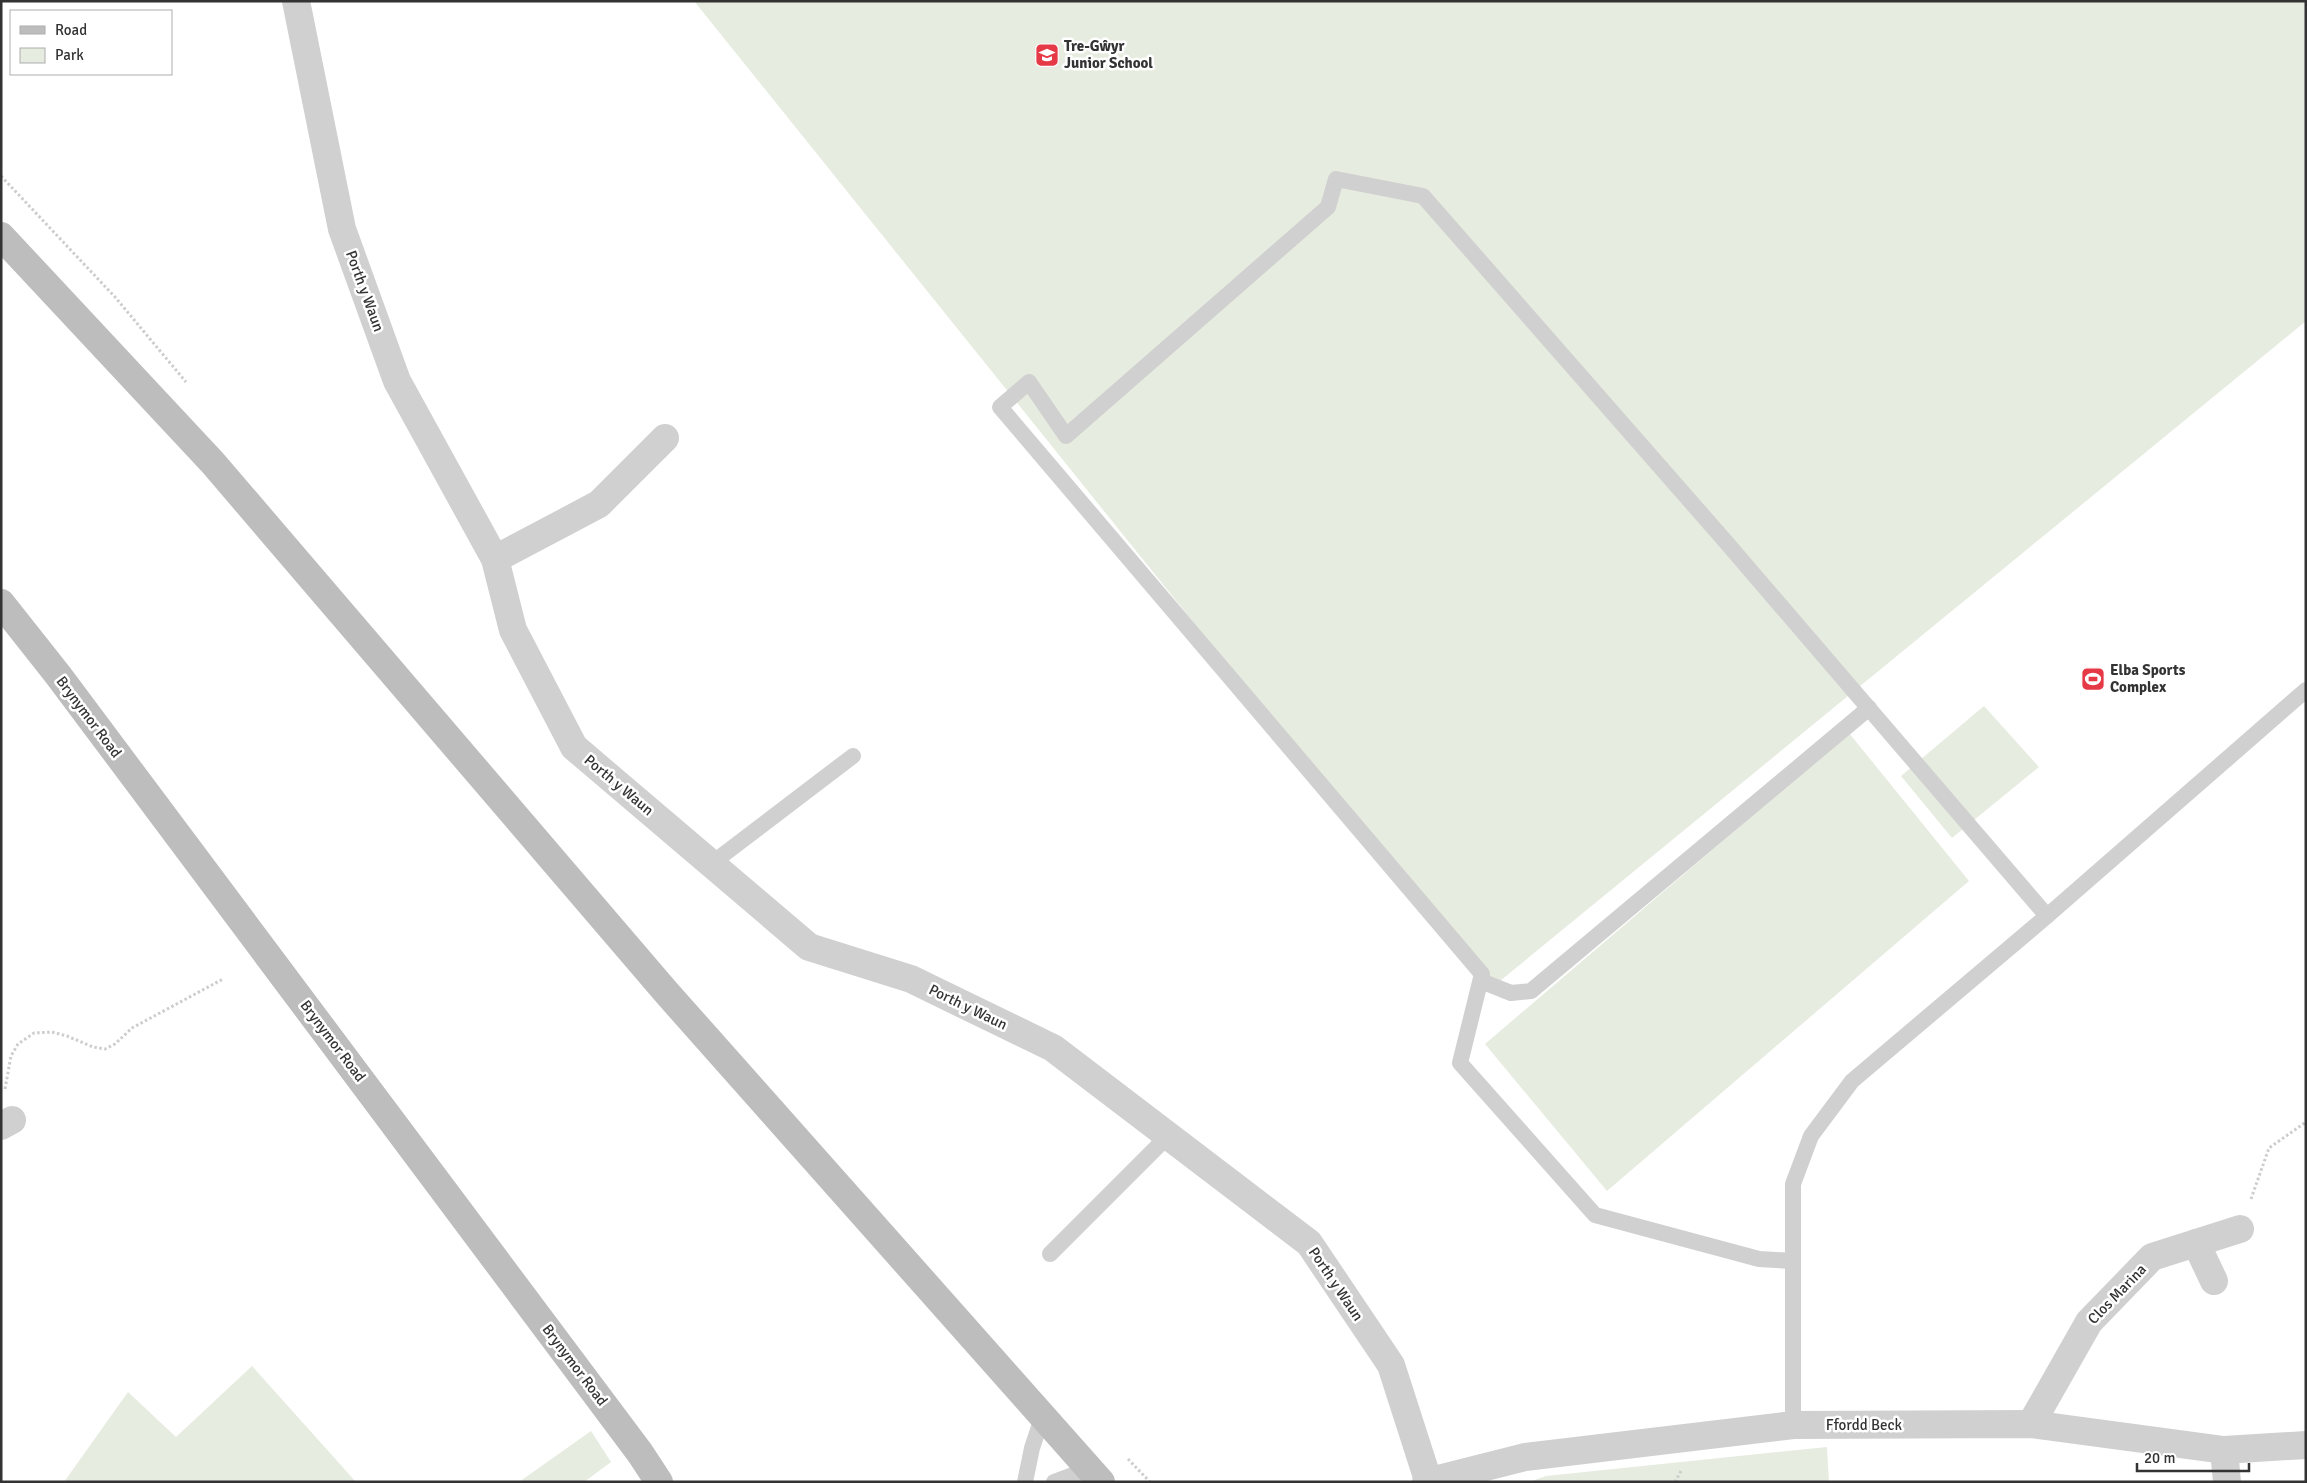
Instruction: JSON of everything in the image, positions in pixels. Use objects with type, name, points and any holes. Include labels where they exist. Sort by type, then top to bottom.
[{"type":"main road","points":[[1,236],[213,463],[673,999],[1042,1418],[1095,1475]]},
{"type":"main road","name":"Brynymor Road","points":[[1,603],[58,675],[432,1172],[640,1452],[659,1482]]},
{"type":"street","name":"Porth y Waun","points":[[296,1],[342,229],[397,381],[495,559],[514,630],[574,747],[808,947],[911,979],[1053,1048],[1309,1243],[1390,1366],[1427,1481]]},
{"type":"street","points":[[495,559],[599,504],[665,438]]},
{"type":"street","name":"Clos Marina","points":[[2031,1424],[2089,1322],[2152,1258],[2240,1229]]},
{"type":"street","points":[[2196,1243],[2214,1281]]},
{"type":"street","name":"Ffordd Beck","points":[[1427,1481],[1525,1457],[1793,1425],[2031,1424],[2224,1450],[2306,1445]]},
{"type":"street","points":[[2224,1450],[2227,1482]]},
{"type":"lane","points":[[1792,1261],[1759,1259],[1595,1215],[1460,1064],[1482,974],[1000,407],[1029,382],[1066,436],[1328,206],[1336,179],[1423,196],[1726,542],[2047,916]]},
{"type":"lane","points":[[1793,1425],[1793,1184],[1811,1136],[1852,1082],[2047,916],[2306,690]]},
{"type":"lane","points":[[1481,981],[1512,993],[1531,991],[1869,708]]},
{"type":"lane","points":[[711,864],[853,756]]},
{"type":"lane","points":[[1050,1254],[1168,1136]]},
{"type":"lane","points":[[1025,1482],[1032,1448],[1042,1418]]},
{"type":"lane","points":[[1054,1482],[1095,1475]]},
{"type":"path","points":[[4,1094],[11,1056],[18,1044],[34,1033],[52,1032],[67,1036],[93,1048],[105,1049],[115,1044],[132,1028],[223,979]]},
{"type":"path","points":[[2240,1229],[2269,1148],[2306,1122]]},
{"type":"green space","points":[[694,1],[2306,1],[2306,321],[1489,990]]},
{"type":"green space","points":[[1984,706],[2039,767],[1952,838],[1901,776]]},
{"type":"green space","points":[[1849,733],[1969,881],[1607,1191],[1485,1044]]},
{"type":"green space","points":[[252,1366],[356,1482],[64,1482],[128,1392],[176,1437]]},
{"type":"green space","points":[[591,1431],[611,1462],[584,1482],[519,1482]]},
{"type":"green space","points":[[1827,1447],[1829,1482],[1529,1482],[1546,1476]]},
{"type":"place","name":"Tre-Gŵyr Junior School","points":[[1047,55]]},
{"type":"place","name":"Elba Sports Complex","points":[[2093,679]]}]
